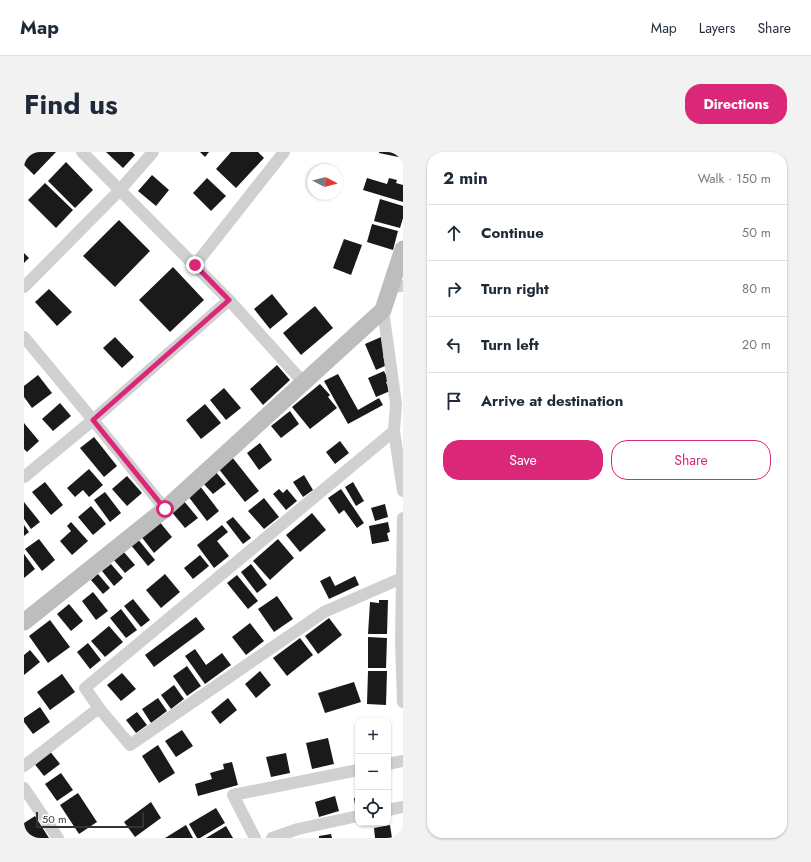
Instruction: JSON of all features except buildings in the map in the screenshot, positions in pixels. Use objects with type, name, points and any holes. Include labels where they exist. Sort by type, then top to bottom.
[{"type":"street","points":[[82,152],[119,191],[229,300],[303,382]]},
{"type":"street","points":[[24,287],[119,191],[153,152]]},
{"type":"street","points":[[195,265],[284,152]]},
{"type":"street","points":[[24,622],[165,509],[383,310],[397,286],[403,249]]},
{"type":"street","points":[[24,477],[93,420],[229,300]]},
{"type":"street","points":[[383,310],[399,404],[394,431],[403,491]]},
{"type":"street","points":[[24,337],[165,509]]},
{"type":"street","points":[[394,431],[85,688],[99,708],[130,745],[324,612],[402,578]]},
{"type":"street","points":[[403,518],[403,702]]},
{"type":"street","points":[[24,766],[99,708]]},
{"type":"street","points":[[391,763],[403,761]]},
{"type":"street","points":[[255,838],[233,795],[355,771]]},
{"type":"street","points":[[24,788],[58,838]]},
{"type":"street","points":[[391,809],[403,807]]},
{"type":"street","points":[[272,838],[298,829],[355,817]]},
{"type":"route","points":[[165,509],[93,420],[229,300],[195,265]]}]
